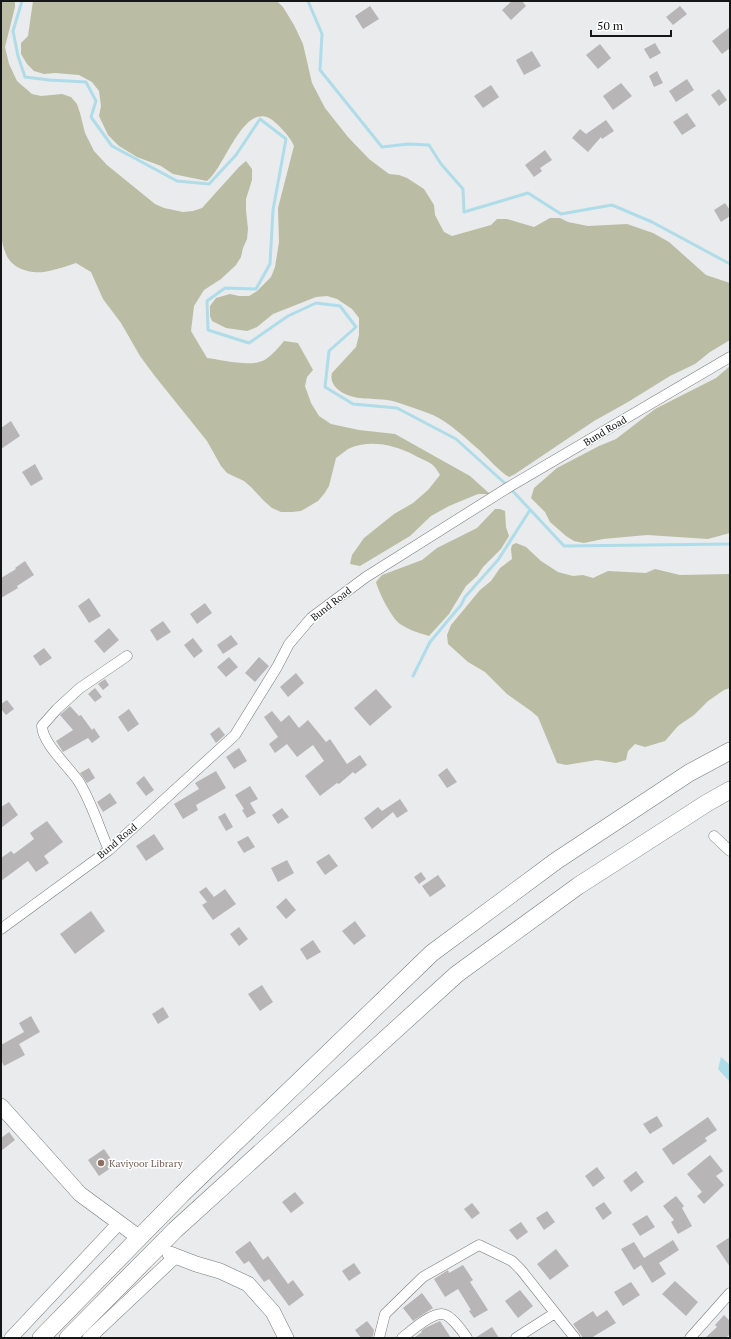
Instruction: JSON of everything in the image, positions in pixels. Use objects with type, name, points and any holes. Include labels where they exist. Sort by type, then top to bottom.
[{"type":"highway","points":[[41,1338],[182,1194],[432,954],[556,861],[689,773],[730,751]]},
{"type":"highway","points":[[68,1338],[175,1230],[457,974],[578,886],[707,803],[730,790]]},
{"type":"main road","points":[[1,1106],[80,1194],[133,1233]]},
{"type":"main road","points":[[173,1255],[196,1264],[220,1270],[248,1284],[273,1312],[286,1338]]},
{"type":"street","name":"Bund Road","points":[[1,929],[109,850],[235,735],[278,667],[289,644],[311,618],[366,577],[503,491],[730,357]]},
{"type":"street","points":[[109,850],[91,806],[79,783],[50,745],[44,734],[42,726],[57,709],[80,688],[127,656]]},
{"type":"street","points":[[714,836],[730,850]]},
{"type":"street","points":[[11,1338],[119,1224]]},
{"type":"street","points":[[379,1338],[385,1314],[423,1277],[479,1245],[512,1261],[521,1270],[575,1338]]},
{"type":"street","points":[[89,1338],[173,1255]]},
{"type":"street","points":[[690,1338],[730,1293]]},
{"type":"street","points":[[516,1338],[555,1313]]},
{"type":"street","points":[[402,1338],[434,1315],[443,1314],[462,1330],[467,1338]]},
{"type":"green space","points":[[1,1],[15,1],[15,7],[5,47],[9,64],[17,81],[32,94],[41,96],[62,94],[71,97],[77,104],[85,133],[94,151],[107,165],[155,204],[164,208],[183,212],[202,208],[246,161],[252,169],[252,180],[246,199],[248,229],[247,239],[241,257],[236,265],[221,279],[204,290],[194,306],[191,331],[207,358],[238,363],[261,362],[273,353],[284,341],[298,343],[313,370],[307,377],[305,386],[311,403],[319,416],[331,424],[359,430],[395,434],[470,476],[490,494],[478,494],[449,506],[431,516],[410,536],[360,566],[350,564],[352,555],[364,538],[394,514],[413,503],[428,490],[440,475],[432,464],[406,451],[382,444],[365,444],[356,446],[348,449],[336,458],[329,486],[318,501],[301,511],[281,512],[272,508],[244,481],[227,473],[221,466],[207,441],[140,356],[121,323],[103,299],[91,272],[76,263],[43,272],[30,272],[13,264],[5,252],[1,235]]},
{"type":"green space","points":[[33,1],[277,1],[283,7],[294,25],[303,44],[312,83],[325,108],[348,137],[369,159],[389,174],[407,178],[424,189],[434,205],[435,215],[444,232],[452,236],[491,225],[497,219],[507,219],[534,227],[550,218],[560,218],[568,222],[588,226],[627,224],[653,233],[669,242],[706,275],[730,283],[730,340],[710,352],[695,364],[670,376],[594,421],[509,477],[456,430],[433,415],[392,401],[364,399],[350,396],[344,394],[336,387],[333,383],[332,373],[356,347],[359,335],[359,318],[352,309],[337,299],[327,296],[316,297],[273,314],[257,327],[247,331],[226,328],[212,321],[210,316],[210,306],[216,298],[230,294],[249,296],[257,291],[271,277],[275,267],[279,242],[278,208],[294,146],[287,134],[277,124],[266,117],[256,117],[246,124],[214,173],[207,181],[173,174],[161,166],[137,157],[119,146],[108,135],[99,116],[101,106],[99,91],[92,82],[79,75],[55,73],[44,74],[34,71],[27,64],[21,54],[21,43],[28,36]]},
{"type":"green space","points":[[730,366],[730,533],[708,539],[647,535],[603,539],[584,543],[574,541],[566,536],[550,522],[545,512],[531,498],[534,488],[557,468],[599,446],[616,439],[655,409],[716,378]]},
{"type":"green space","points":[[495,509],[505,511],[506,527],[509,536],[501,549],[466,586],[449,614],[429,636],[410,630],[400,624],[386,604],[376,582],[382,575],[422,560],[437,548],[477,528]]},
{"type":"green space","points":[[516,543],[526,547],[541,561],[558,572],[573,576],[583,575],[593,578],[608,571],[646,573],[655,569],[680,575],[730,574],[730,688],[724,690],[708,701],[694,715],[678,726],[665,741],[645,747],[635,744],[628,751],[626,760],[616,763],[597,760],[566,765],[557,763],[538,717],[507,694],[485,672],[468,662],[448,644],[447,635],[451,625],[480,590],[491,581],[500,568],[512,559],[512,545]]},
{"type":"water","points":[[721,1057],[730,1065],[729,1081],[718,1069]]},
{"type":"building","points":[[512,1],[522,1],[526,6],[511,20],[502,10]]},
{"type":"building","points":[[370,6],[379,19],[363,29],[355,16]]},
{"type":"building","points":[[680,6],[687,14],[673,25],[666,17]]},
{"type":"building","points":[[730,27],[730,48],[722,54],[712,41]]},
{"type":"building","points":[[655,43],[661,53],[650,59],[644,49]]},
{"type":"building","points":[[600,44],[611,58],[598,69],[586,55]]},
{"type":"building","points":[[532,51],[541,66],[524,75],[516,60]]},
{"type":"building","points":[[657,71],[663,83],[654,87],[649,76]]},
{"type":"building","points":[[687,79],[694,90],[676,102],[669,91]]},
{"type":"building","points":[[621,83],[632,96],[613,110],[603,96]]},
{"type":"building","points":[[491,85],[499,97],[483,108],[474,96]]},
{"type":"building","points":[[719,89],[727,100],[719,106],[711,95]]},
{"type":"building","points":[[687,113],[696,126],[682,135],[673,122]]},
{"type":"building","points":[[606,120],[614,131],[602,139],[601,137],[588,152],[572,138],[580,129],[586,134]]},
{"type":"building","points":[[545,150],[552,160],[540,168],[542,171],[534,177],[525,165]]},
{"type":"building","points":[[725,203],[730,210],[730,216],[721,222],[714,210]]},
{"type":"building","points":[[11,421],[20,436],[1,449],[1,428]]},
{"type":"building","points":[[35,464],[43,479],[31,486],[22,472]]},
{"type":"building","points":[[25,561],[34,575],[17,586],[18,588],[1,598],[1,578],[16,569],[15,568]]},
{"type":"building","points":[[89,598],[101,616],[89,623],[78,606]]},
{"type":"building","points":[[205,603],[212,613],[197,624],[190,614]]},
{"type":"building","points":[[163,621],[171,632],[157,641],[150,630]]},
{"type":"building","points":[[109,628],[119,640],[104,653],[94,641]]},
{"type":"building","points":[[231,635],[238,644],[223,654],[217,645]]},
{"type":"building","points":[[193,638],[203,651],[194,658],[184,645]]},
{"type":"building","points":[[44,648],[52,658],[40,666],[33,656]]},
{"type":"building","points":[[229,657],[238,667],[226,677],[217,667]]},
{"type":"building","points":[[259,657],[269,666],[255,682],[245,673]]},
{"type":"building","points":[[296,673],[304,683],[288,697],[280,687]]},
{"type":"building","points":[[105,679],[109,685],[103,690],[98,684]]},
{"type":"building","points":[[95,688],[102,697],[95,702],[88,694]]},
{"type":"building","points":[[376,689],[392,707],[370,726],[354,708]]},
{"type":"building","points":[[7,700],[14,709],[6,715],[1,709],[1,704]]},
{"type":"building","points":[[70,706],[79,716],[81,715],[92,730],[94,728],[100,737],[92,743],[88,738],[63,752],[56,741],[73,730],[60,715]]},
{"type":"building","points":[[129,709],[139,724],[128,732],[118,717]]},
{"type":"building","points":[[272,711],[281,722],[289,715],[299,728],[308,720],[326,742],[330,739],[347,764],[360,755],[367,765],[355,774],[353,772],[339,784],[337,783],[320,796],[305,776],[324,761],[313,745],[297,757],[287,744],[275,753],[269,744],[278,737],[264,717]]},
{"type":"building","points":[[219,727],[225,735],[216,743],[210,734]]},
{"type":"building","points":[[239,748],[247,761],[234,769],[226,757]]},
{"type":"building","points":[[89,768],[95,778],[87,783],[80,773]]},
{"type":"building","points":[[447,768],[457,782],[447,788],[438,775]]},
{"type":"building","points":[[216,771],[226,788],[196,805],[198,810],[183,819],[174,804],[199,789],[195,783]]},
{"type":"building","points":[[144,776],[154,790],[146,796],[136,783]]},
{"type":"building","points":[[250,786],[258,799],[250,803],[256,813],[247,818],[242,810],[244,809],[235,795]]},
{"type":"building","points":[[110,793],[117,803],[103,812],[97,802]]},
{"type":"building","points":[[400,799],[408,811],[397,818],[393,812],[372,829],[364,818],[378,807],[382,811]]},
{"type":"building","points":[[9,802],[18,815],[1,828],[1,807]]},
{"type":"building","points":[[282,808],[289,817],[278,824],[272,815]]},
{"type":"building","points":[[225,813],[233,827],[226,831],[218,817]]},
{"type":"building","points":[[47,821],[63,842],[44,856],[49,863],[36,872],[28,861],[1,881],[1,858],[11,851],[14,854],[34,839],[30,833]]},
{"type":"building","points":[[154,834],[164,849],[146,861],[136,846]]},
{"type":"building","points":[[248,836],[255,847],[244,853],[237,842]]},
{"type":"building","points":[[329,854],[338,866],[325,875],[316,862]]},
{"type":"building","points":[[287,860],[294,873],[278,882],[271,868]]},
{"type":"building","points":[[421,872],[426,879],[419,884],[414,877]]},
{"type":"building","points":[[438,875],[446,886],[430,897],[422,886]]},
{"type":"building","points":[[206,887],[214,897],[225,889],[236,904],[213,920],[202,905],[207,902],[199,892]]},
{"type":"building","points":[[286,898],[296,910],[286,919],[276,907]]},
{"type":"building","points":[[91,911],[105,931],[75,954],[60,934]]},
{"type":"building","points":[[355,921],[366,936],[354,945],[342,931]]},
{"type":"building","points":[[239,927],[248,939],[239,946],[230,934]]},
{"type":"building","points":[[313,940],[321,952],[307,960],[300,949]]},
{"type":"building","points":[[262,985],[273,1002],[260,1011],[248,994]]},
{"type":"building","points":[[163,1007],[169,1017],[158,1024],[152,1014]]},
{"type":"building","points":[[31,1016],[40,1032],[19,1044],[25,1055],[4,1066],[1,1060],[1,1045],[24,1032],[19,1023]]},
{"type":"building","points":[[657,1116],[663,1126],[650,1134],[643,1124]]},
{"type":"building","points":[[708,1117],[717,1130],[705,1138],[707,1141],[673,1165],[662,1149]]},
{"type":"building","points":[[9,1132],[15,1140],[1,1151],[1,1138]]},
{"type":"building","name":"Kaviyoor Library","points":[[104,1149],[115,1165],[99,1176],[88,1160]]},
{"type":"building","points":[[710,1155],[723,1171],[716,1176],[724,1185],[704,1204],[697,1196],[702,1192],[687,1174]]},
{"type":"building","points":[[597,1167],[605,1178],[593,1187],[585,1176]]},
{"type":"building","points":[[636,1171],[644,1182],[631,1192],[623,1181]]},
{"type":"building","points":[[295,1192],[304,1203],[291,1213],[282,1202]]},
{"type":"building","points":[[676,1196],[684,1206],[682,1208],[692,1226],[678,1234],[671,1222],[674,1220],[663,1206]]},
{"type":"building","points":[[604,1202],[612,1213],[603,1220],[595,1208]]},
{"type":"building","points":[[472,1203],[480,1213],[472,1219],[464,1209]]},
{"type":"building","points":[[547,1211],[555,1222],[544,1230],[536,1218]]},
{"type":"building","points":[[647,1215],[655,1227],[640,1236],[632,1224]]},
{"type":"building","points":[[521,1222],[528,1232],[517,1240],[509,1230]]},
{"type":"building","points":[[730,1237],[730,1267],[716,1246]]},
{"type":"building","points":[[673,1240],[679,1250],[659,1263],[666,1274],[652,1283],[641,1265],[634,1270],[621,1249],[634,1242],[644,1258]]},
{"type":"building","points":[[250,1241],[263,1260],[268,1256],[288,1284],[293,1280],[304,1295],[289,1306],[269,1279],[264,1282],[249,1261],[244,1264],[235,1252]]},
{"type":"building","points":[[556,1249],[569,1266],[550,1280],[537,1264]]},
{"type":"building","points":[[354,1263],[361,1273],[349,1281],[342,1271]]},
{"type":"building","points":[[463,1265],[473,1280],[470,1282],[488,1310],[474,1318],[469,1311],[471,1310],[458,1289],[445,1297],[434,1279],[448,1270],[449,1273]]},
{"type":"building","points":[[675,1281],[698,1302],[686,1316],[662,1294]]},
{"type":"building","points":[[631,1282],[640,1295],[623,1306],[614,1292]]},
{"type":"building","points":[[520,1290],[533,1306],[518,1318],[505,1301]]},
{"type":"building","points":[[422,1293],[433,1308],[413,1321],[403,1308]]},
{"type":"building","points":[[607,1310],[616,1323],[591,1338],[583,1338],[573,1324],[593,1311],[597,1317]]},
{"type":"building","points":[[724,1315],[730,1321],[730,1334],[726,1338],[705,1338],[717,1327],[715,1325]]},
{"type":"building","points":[[367,1321],[374,1330],[373,1336],[370,1338],[361,1338],[355,1330]]},
{"type":"building","points":[[440,1321],[451,1338],[414,1338],[425,1328]]},
{"type":"building","points":[[492,1327],[499,1338],[475,1338]]},
{"type":"waterway","points":[[22,1],[13,31],[18,56],[25,77],[86,82],[96,101],[91,117],[112,146],[177,181],[209,184],[236,155],[260,119],[286,139],[273,210],[270,264],[256,289],[225,288],[207,301],[208,330],[249,343],[288,316],[316,303],[340,306],[356,327],[329,351],[325,387],[353,404],[397,408],[456,439],[509,487],[564,546],[730,544]]},
{"type":"waterway","points":[[308,1],[322,34],[320,70],[382,147],[408,144],[429,145],[441,164],[463,189],[464,212],[528,193],[561,214],[612,205],[652,222],[730,264]]},
{"type":"waterway","points":[[413,676],[430,642],[461,605],[465,597],[498,560],[530,510]]},
{"type":"place","name":"Kaviyoor Library","points":[[101,1163]]}]
